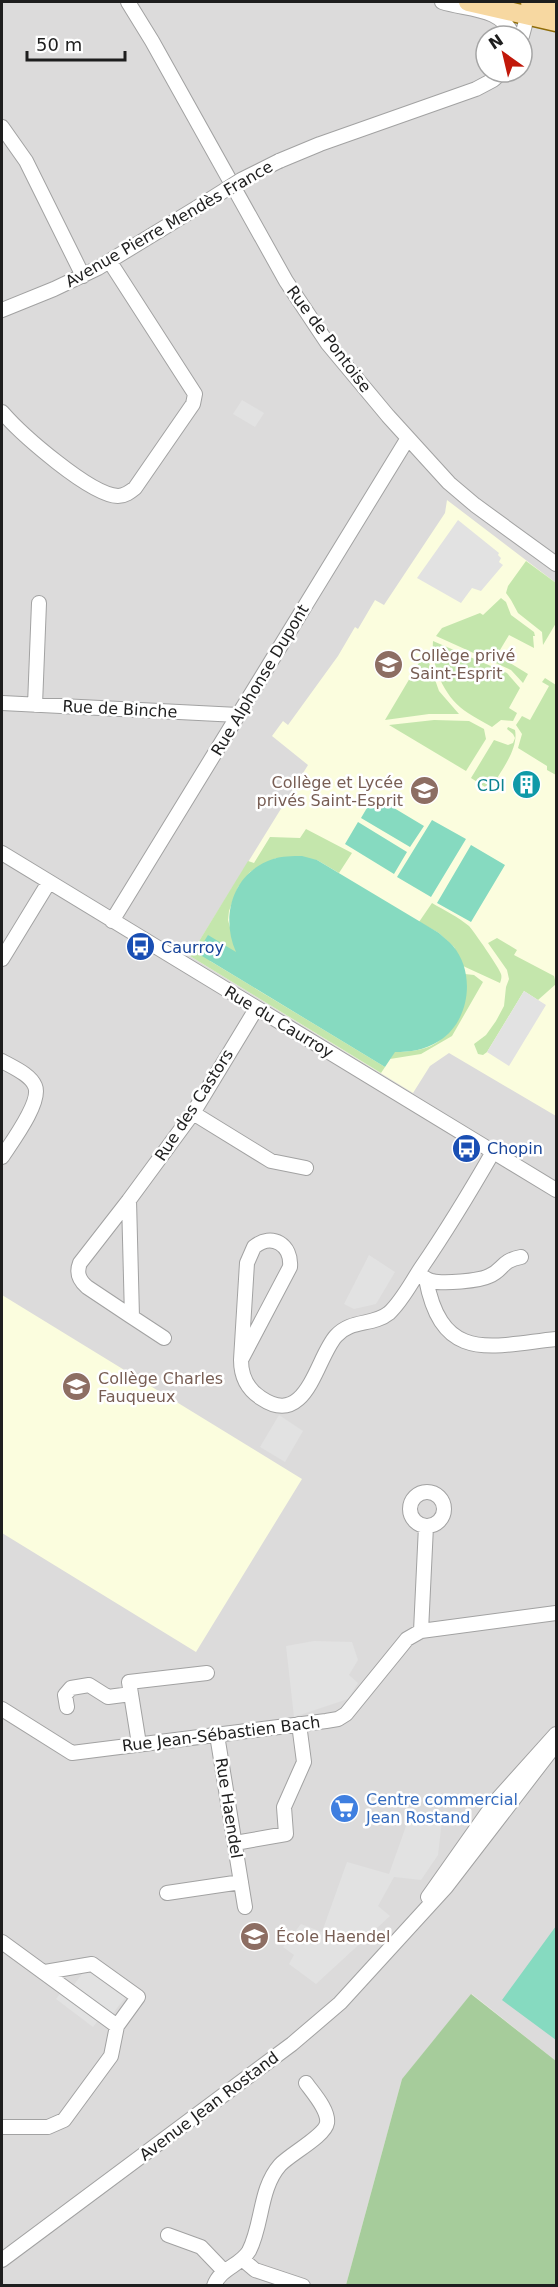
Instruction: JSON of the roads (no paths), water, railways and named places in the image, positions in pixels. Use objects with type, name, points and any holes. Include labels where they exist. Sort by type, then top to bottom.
[{"type":"main road","points":[[468,2],[556,6]]},
{"type":"main road","points":[[530,6],[556,22]]},
{"type":"street","name":"Rue de Pontoise","points":[[128,2],[300,304],[340,358],[408,438],[466,498],[556,564]]},
{"type":"street","points":[[442,2],[498,17],[507,24]]},
{"type":"street","points":[[525,24],[530,6]]},
{"type":"street","name":"Avenue Pierre Mendès France","points":[[2,310],[83,276],[110,262],[241,180],[279,161],[484,84]]},
{"type":"street","points":[[2,128],[18,147],[83,276]]},
{"type":"street","points":[[2,147],[18,147]]},
{"type":"street","points":[[2,412],[25,436],[92,486],[121,496],[135,488],[193,404],[195,394],[110,262]]},
{"type":"street","name":"Rue Alphonse Dupont","points":[[112,921],[408,438]]},
{"type":"street","points":[[35,705],[39,603]]},
{"type":"street","name":"Rue de Binche","points":[[2,703],[238,715]]},
{"type":"street","name":"Rue du Caurroy","points":[[2,853],[556,1190]]},
{"type":"street","points":[[2,959],[49,882]]},
{"type":"street","name":"Rue des Castors","points":[[164,1338],[81,1282],[78,1273],[80,1263],[193,1113],[256,1009]]},
{"type":"street","points":[[2,1061],[27,1077],[35,1086],[37,1093],[33,1106],[2,1157]]},
{"type":"street","points":[[193,1113],[271,1161],[306,1168]]},
{"type":"street","points":[[241,1360],[290,1267],[288,1251],[280,1242],[269,1239],[258,1243],[249,1256],[241,1360],[244,1380],[258,1396],[274,1404],[292,1403],[306,1392],[335,1336],[350,1325],[378,1319],[390,1312],[422,1276],[493,1152]]},
{"type":"street","points":[[129,1200],[132,1317]]},
{"type":"street","points":[[422,1276],[448,1282],[485,1277],[493,1274],[509,1260],[521,1257]]},
{"type":"street","points":[[422,1276],[439,1318],[449,1330],[465,1342],[485,1346],[556,1339]]},
{"type":"street","points":[[426,1526],[421,1631],[556,1613]]},
{"type":"street","name":"Rue Jean-Sébastien Bach","points":[[2,1709],[72,1753],[332,1720],[346,1714],[407,1639],[421,1631]]},
{"type":"street","points":[[139,1744],[129,1682],[207,1673]]},
{"type":"street","points":[[67,1707],[65,1695],[71,1688],[90,1685],[108,1697],[131,1694]]},
{"type":"street","points":[[235,1843],[286,1834],[284,1807],[304,1762],[299,1724]]},
{"type":"street","name":"Avenue Jean Rostand","points":[[401,1936],[495,1802],[556,1734]]},
{"type":"street","name":"Rue Haendel","points":[[217,1735],[245,1907]]},
{"type":"street","name":"Avenue Jean Rostand","points":[[2,2260],[313,2028],[350,1992],[451,1881],[556,1744]]},
{"type":"street","name":"Rue Haendel","points":[[167,1893],[241,1882]]},
{"type":"street","points":[[2,1941],[117,2026]]},
{"type":"street","points":[[2,2127],[48,2127],[61,2123],[111,2056],[117,2026],[138,1997],[92,1964],[45,1972]]},
{"type":"street","points":[[214,2286],[216,2278],[242,2259],[250,2248],[270,2182],[278,2168],[327,2125],[325,2111],[306,2083]]},
{"type":"street","points":[[168,2235],[201,2247],[224,2271]]},
{"type":"street","points":[[242,2259],[255,2270],[303,2286]]},
{"type":"place","name":"Collège privé Saint-Esprit","points":[[389,664]]},
{"type":"place","name":"CDI","points":[[526,785]]},
{"type":"place","name":"Collège et Lycée privés Saint-Esprit","points":[[424,791]]},
{"type":"place","name":"Caurroy","points":[[140,947]]},
{"type":"place","name":"Chopin","points":[[466,1148]]},
{"type":"place","name":"Collège Charles Fauqueux","points":[[77,1387]]},
{"type":"place","name":"Centre commercial Jean Rostand","points":[[345,1808]]},
{"type":"place","name":"École Haendel","points":[[255,1936]]}]
